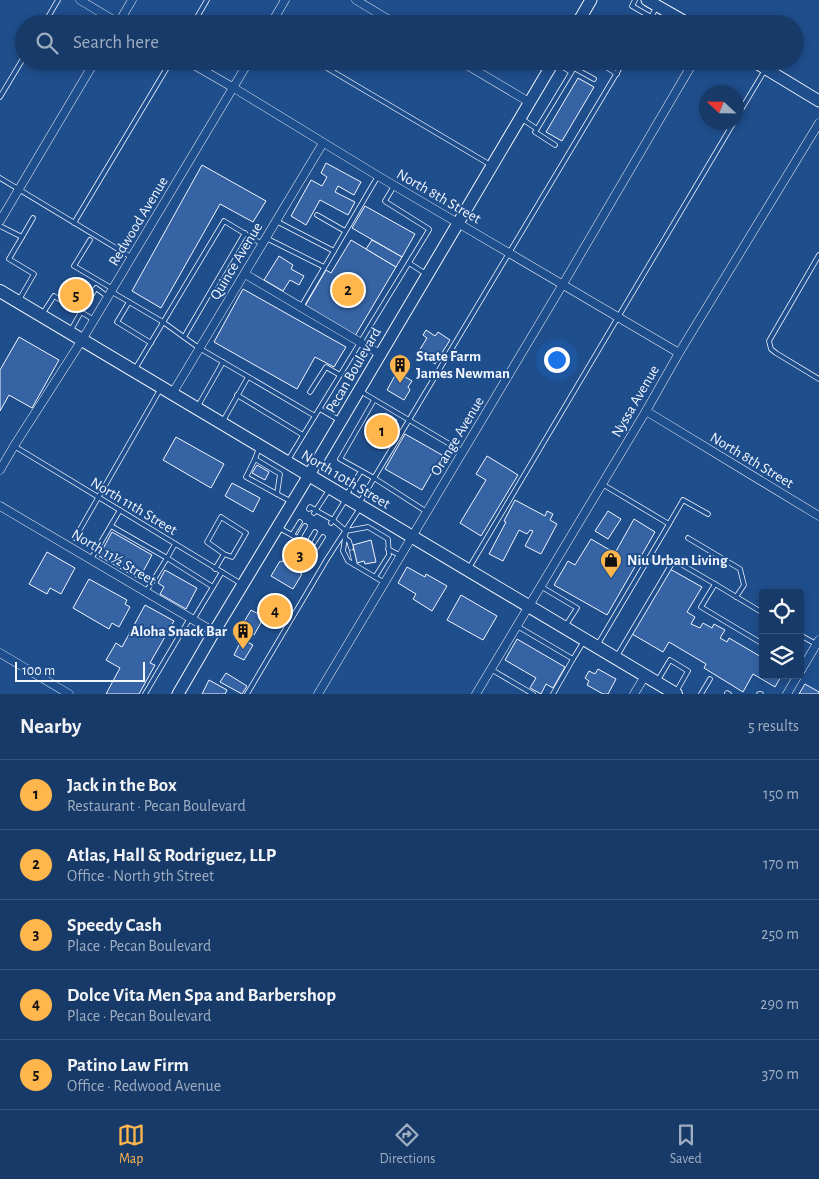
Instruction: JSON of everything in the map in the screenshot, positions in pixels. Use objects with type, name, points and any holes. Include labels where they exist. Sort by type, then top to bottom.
[{"type":"main road","points":[[582,15],[591,0]]},
{"type":"main road","points":[[647,0],[673,15]]},
{"type":"main road","name":"Pecan Boulevard","points":[[178,694],[549,70]]},
{"type":"main road","points":[[768,70],[819,101]]},
{"type":"main road","name":"North 10th Street","points":[[0,291],[676,694]]},
{"type":"street","points":[[80,0],[105,15]]},
{"type":"street","points":[[124,15],[132,0]]},
{"type":"street","points":[[276,15],[285,0]]},
{"type":"street","points":[[356,0],[381,15]]},
{"type":"street","points":[[0,221],[91,70]]},
{"type":"street","name":"North 8th Street","points":[[203,70],[378,176],[679,353]]},
{"type":"street","name":"Redwood Avenue","points":[[0,470],[111,293],[244,70]]},
{"type":"street","points":[[475,70],[529,102]]},
{"type":"street","name":"Orange Avenue","points":[[318,694],[689,70]]},
{"type":"street","name":"Nyssa Avenue","points":[[476,694],[679,353],[819,123]]},
{"type":"street","name":"Quince Avenue","points":[[167,390],[199,348],[323,143]]},
{"type":"street","points":[[245,274],[380,354]]},
{"type":"street","name":"North 8th Street","points":[[646,411],[819,516]]},
{"type":"street","name":"North 11½ Street","points":[[0,506],[214,632]]},
{"type":"street","points":[[804,664],[818,642]]},
{"type":"street","points":[[0,653],[69,694]]},
{"type":"street","points":[[634,694],[651,679]]},
{"type":"street","points":[[787,694],[795,679]]},
{"type":"lane","points":[[49,15],[58,0]]},
{"type":"lane","points":[[198,15],[207,0]]},
{"type":"lane","points":[[635,0],[632,6],[648,15]]},
{"type":"lane","points":[[652,15],[657,6]]},
{"type":"lane","points":[[0,98],[16,70]]},
{"type":"lane","points":[[74,223],[166,70]]},
{"type":"lane","points":[[330,70],[492,166]]},
{"type":"lane","points":[[555,145],[535,132],[572,72],[569,70]]},
{"type":"lane","points":[[578,70],[594,79]]},
{"type":"lane","points":[[611,70],[617,74]]},
{"type":"lane","points":[[332,522],[374,478],[619,70]]},
{"type":"lane","points":[[744,105],[765,70]]},
{"type":"lane","points":[[520,118],[537,129]]},
{"type":"lane","points":[[468,570],[729,130]]},
{"type":"lane","points":[[301,307],[378,176]]},
{"type":"lane","points":[[0,178],[132,258]]},
{"type":"lane","points":[[287,462],[429,230],[385,201],[394,185]]},
{"type":"lane","points":[[317,216],[345,231]]},
{"type":"lane","points":[[18,302],[34,274],[9,259],[33,218]]},
{"type":"lane","points":[[276,220],[334,251]]},
{"type":"lane","points":[[134,371],[224,221],[245,233],[324,267]]},
{"type":"lane","points":[[0,226],[22,237]]},
{"type":"lane","points":[[184,337],[245,233]]},
{"type":"lane","points":[[90,240],[74,266],[111,293]]},
{"type":"lane","points":[[819,255],[769,341],[771,349],[776,353],[819,378]]},
{"type":"lane","points":[[409,263],[427,274]]},
{"type":"lane","points":[[70,333],[96,288],[111,293],[163,322],[199,348],[315,416]]},
{"type":"lane","points":[[42,316],[54,296],[94,320]]},
{"type":"lane","points":[[129,302],[117,322],[151,343]]},
{"type":"lane","points":[[197,408],[223,362]]},
{"type":"lane","points":[[310,392],[326,367],[340,375]]},
{"type":"lane","points":[[222,423],[248,377]]},
{"type":"lane","points":[[75,538],[167,390]]},
{"type":"lane","points":[[358,390],[463,452]]},
{"type":"lane","points":[[237,395],[303,436]]},
{"type":"lane","points":[[374,400],[340,459],[427,512]]},
{"type":"lane","points":[[320,408],[340,421]]},
{"type":"lane","name":"North 11th Street","points":[[14,446],[242,585]]},
{"type":"lane","points":[[260,446],[246,477],[292,503]]},
{"type":"lane","points":[[255,459],[264,467],[280,474],[278,494]]},
{"type":"lane","points":[[361,471],[343,551],[348,561],[385,583]]},
{"type":"lane","points":[[255,482],[258,476]]},
{"type":"lane","points":[[602,484],[669,524]]},
{"type":"lane","points":[[315,511],[330,488]]},
{"type":"lane","points":[[596,646],[683,500],[708,514]]},
{"type":"lane","points":[[309,509],[310,507],[346,531],[368,527],[388,539],[388,555],[375,577]]},
{"type":"lane","points":[[91,559],[120,510]]},
{"type":"lane","points":[[222,517],[246,533],[232,558],[224,554],[207,542],[222,517]]},
{"type":"lane","points":[[292,535],[300,522]]},
{"type":"lane","points":[[381,535],[388,523]]},
{"type":"lane","points":[[110,526],[167,558],[212,587]]},
{"type":"lane","points":[[298,538],[306,526]]},
{"type":"lane","points":[[277,527],[316,548],[323,537]]},
{"type":"lane","points":[[247,694],[327,559],[346,531]]},
{"type":"lane","points":[[308,544],[315,532]]},
{"type":"lane","points":[[345,538],[349,541],[354,565]]},
{"type":"lane","points":[[688,538],[740,569],[744,585],[736,597]]},
{"type":"lane","points":[[146,592],[175,544]]},
{"type":"lane","points":[[388,549],[401,556]]},
{"type":"lane","points":[[216,568],[224,554]]},
{"type":"lane","points":[[616,658],[674,560],[759,610]]},
{"type":"lane","points":[[145,694],[222,572]]},
{"type":"lane","points":[[715,584],[701,607],[759,642]]},
{"type":"lane","points":[[540,586],[577,608],[565,627]]},
{"type":"lane","points":[[517,626],[573,659]]},
{"type":"lane","points":[[804,637],[818,642]]},
{"type":"lane","points":[[553,694],[585,640]]},
{"type":"lane","points":[[651,679],[670,660],[688,672],[676,694]]},
{"type":"lane","points":[[491,669],[533,694]]},
{"type":"lane","points":[[701,694],[710,679]]},
{"type":"building","points":[[578,78],[594,87],[562,141],[546,132]]},
{"type":"building","points":[[326,163],[361,182],[354,195],[338,186],[335,192],[355,202],[348,215],[320,200],[306,225],[291,216],[311,180],[322,186],[327,177],[321,173]]},
{"type":"building","points":[[202,165],[266,201],[253,222],[220,204],[161,308],[132,291]]},
{"type":"building","points":[[365,206],[415,234],[402,257],[352,228]]},
{"type":"building","points":[[351,240],[396,267],[355,336],[305,306],[326,270],[331,273]]},
{"type":"building","points":[[372,240],[402,257],[396,267],[366,249]]},
{"type":"building","points":[[279,256],[293,265],[291,269],[304,276],[299,285],[290,280],[283,291],[264,280]]},
{"type":"building","points":[[243,289],[346,347],[334,367],[315,357],[297,389],[214,342]]},
{"type":"building","points":[[426,330],[435,336],[438,332],[450,340],[435,364],[425,357],[427,355],[419,351],[427,338],[423,335]]},
{"type":"building","points":[[19,337],[59,360],[32,408],[9,395],[0,411],[0,370]]},
{"type":"building","name":"State Farm James Newman","points":[[397,372],[412,381],[408,387],[410,390],[404,400],[387,390]]},
{"type":"building","points":[[385,413],[397,420],[379,448],[367,441]]},
{"type":"building","points":[[405,434],[442,455],[422,490],[385,469]]},
{"type":"building","points":[[176,437],[224,464],[211,488],[163,460]]},
{"type":"building","points":[[487,456],[518,475],[481,536],[460,523],[486,480],[476,474]]},
{"type":"building","points":[[257,465],[269,472],[265,480],[252,473]]},
{"type":"building","points":[[232,483],[260,498],[253,512],[225,496]]},
{"type":"building","points":[[515,500],[545,516],[547,511],[553,514],[550,520],[557,524],[541,554],[525,546],[533,531],[530,530],[527,534],[519,530],[503,561],[489,554]]},
{"type":"building","points":[[608,511],[621,519],[608,539],[595,531]]},
{"type":"building","points":[[634,519],[655,532],[607,615],[554,585],[568,561],[575,565],[591,539],[615,553]]},
{"type":"building","points":[[112,532],[152,555],[139,579],[99,556]]},
{"type":"building","points":[[371,540],[376,562],[365,564],[364,561],[357,563],[353,545]]},
{"type":"building","points":[[295,544],[313,555],[306,567],[288,555]]},
{"type":"building","points":[[47,552],[75,568],[61,594],[50,588],[47,594],[29,584]]},
{"type":"building","points":[[285,556],[301,565],[297,571],[302,574],[293,589],[271,576]]},
{"type":"building","points":[[407,567],[425,577],[426,574],[447,586],[432,611],[413,599],[416,594],[398,583]]},
{"type":"building","points":[[670,569],[702,587],[687,612],[695,617],[691,624],[700,628],[703,623],[712,628],[714,624],[725,630],[720,638],[727,642],[729,638],[759,656],[759,678],[753,674],[743,692],[704,668],[706,664],[669,642],[663,652],[632,634]]},
{"type":"building","points":[[165,570],[197,588],[186,609],[160,594],[164,587],[158,583]]},
{"type":"building","points":[[89,579],[127,600],[125,604],[130,607],[119,627],[112,623],[109,629],[73,608]]},
{"type":"building","points":[[461,595],[497,616],[483,640],[447,620]]},
{"type":"building","points":[[268,597],[291,611],[282,626],[259,612]]},
{"type":"building","points":[[145,605],[174,621],[150,663],[155,665],[139,694],[106,694],[120,668],[106,660],[116,643],[122,647]]},
{"type":"building","points":[[251,610],[264,617],[254,635],[241,627]]},
{"type":"building","name":"Aloha Snack Bar","points":[[242,639],[253,645],[244,660],[234,655]]},
{"type":"building","points":[[517,639],[565,667],[553,688],[546,684],[541,694],[530,688],[536,678],[505,660]]},
{"type":"building","points":[[598,669],[616,679],[608,694],[603,694],[587,685],[589,681],[585,678],[589,671],[595,674]]},
{"type":"building","points":[[226,673],[247,686],[242,694],[220,682]]},
{"type":"building","points":[[761,679],[780,679],[775,687]]},
{"type":"building","points":[[209,680],[227,690],[225,694],[202,694]]},
{"type":"building","points":[[805,684],[819,692],[819,694],[799,694]]},
{"type":"place","name":"Atlas, Hall & Rodriguez, LLP","points":[[348,290]]},
{"type":"place","name":"Patino Law Firm","points":[[76,295]]},
{"type":"place","name":"State Farm James Newman","points":[[400,384]]},
{"type":"place","name":"Jack in the Box","points":[[382,431]]},
{"type":"place","name":"Speedy Cash","points":[[300,555]]},
{"type":"place","name":"Niu Urban Living","points":[[611,579]]},
{"type":"place","name":"Dolce Vita Men Spa and Barbershop","points":[[275,611]]},
{"type":"place","name":"Aloha Snack Bar","points":[[243,650]]}]
